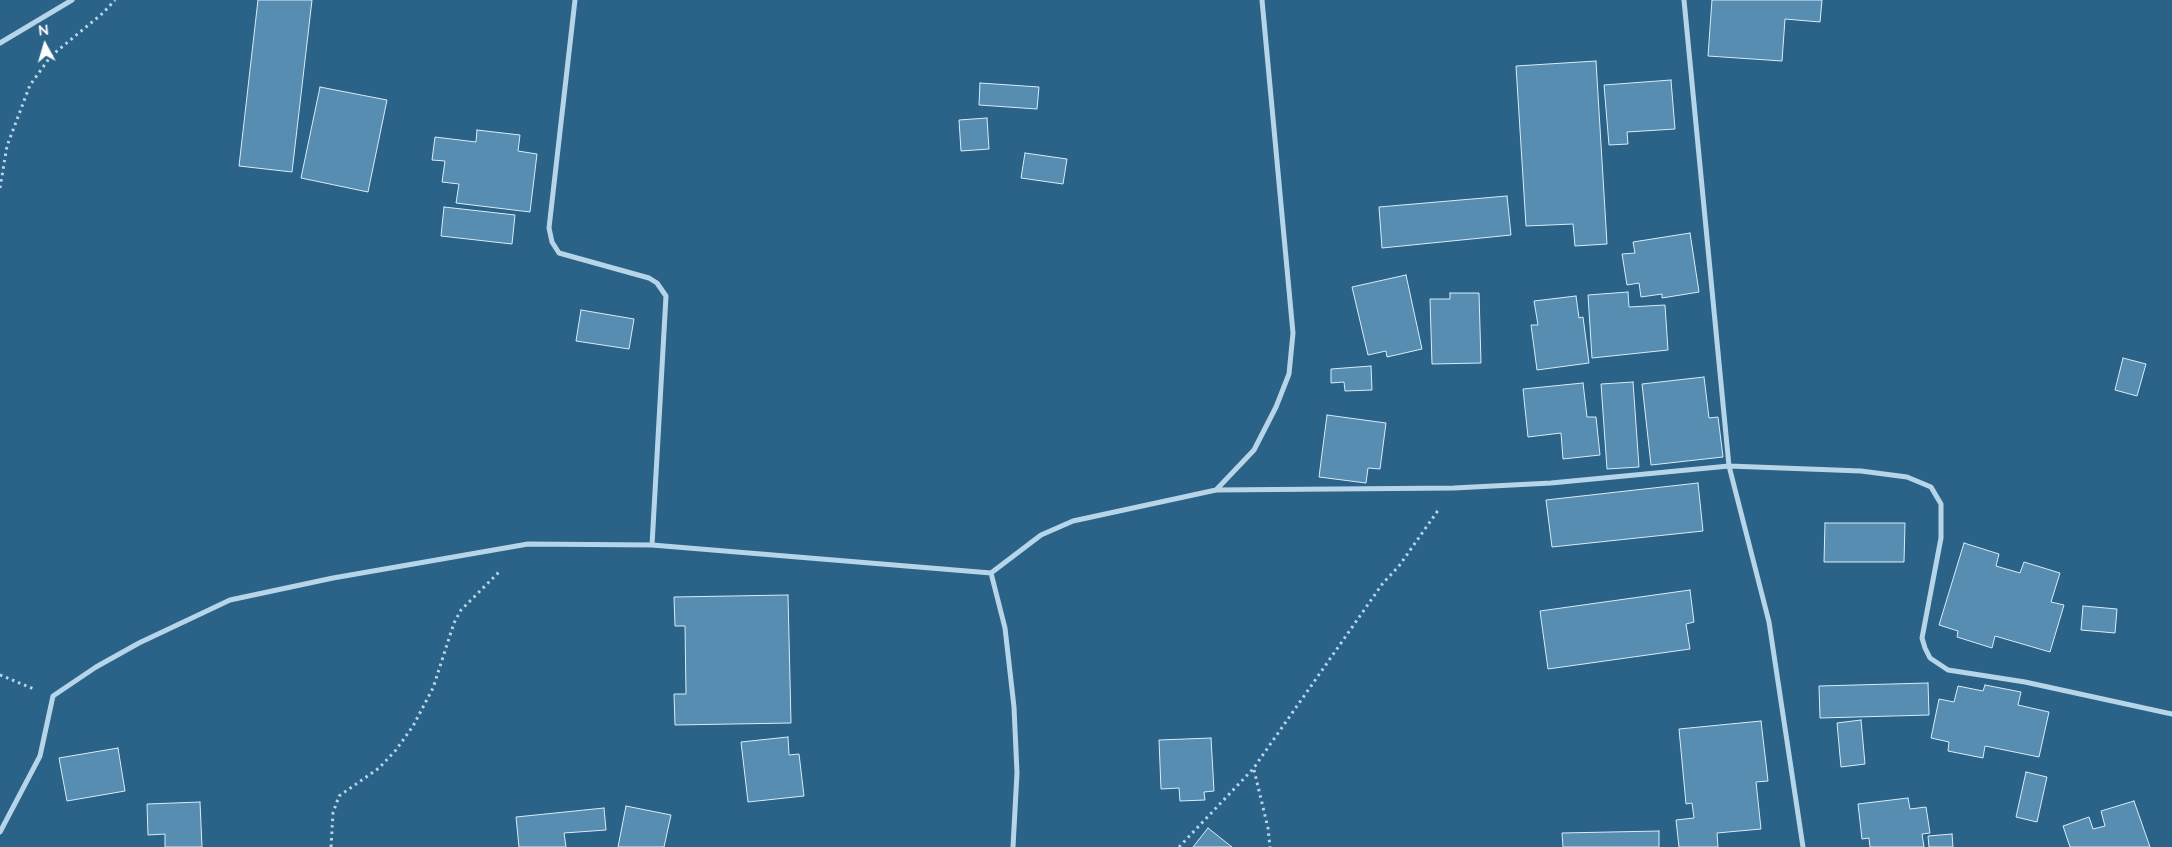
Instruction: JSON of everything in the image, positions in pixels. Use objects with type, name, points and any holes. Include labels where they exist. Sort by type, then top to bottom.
[{"type":"street","points":[[0,44],[72,0]]},
{"type":"street","points":[[575,0],[549,228],[552,242],[560,253],[649,278],[657,283],[666,296],[652,545]]},
{"type":"street","points":[[1216,490],[1254,450],[1276,407],[1289,374],[1293,333],[1262,0]]},
{"type":"street","points":[[1684,0],[1729,466],[1769,622],[1803,847]]},
{"type":"street","points":[[0,832],[40,756],[53,696],[96,667],[139,643],[230,600],[333,578],[528,544],[652,545],[991,573],[1041,535],[1073,521],[1216,490],[1454,488],[1550,484],[1729,466],[1861,472],[1907,477],[1931,487],[1941,504],[1941,538],[1922,638],[1930,658],[1948,670],[2025,682],[2172,714]]},
{"type":"street","points":[[991,573],[1005,628],[1014,707],[1017,773],[1013,847]]},
{"type":"path","points":[[0,188],[7,146],[30,85],[51,56],[115,0]]},
{"type":"path","points":[[1179,847],[1253,769],[1383,583],[1399,566],[1454,488]]},
{"type":"path","points":[[331,847],[333,813],[339,796],[379,768],[396,750],[413,726],[433,688],[454,623],[461,610],[528,544]]},
{"type":"path","points":[[0,675],[53,696]]},
{"type":"path","points":[[1253,769],[1268,828],[1270,847]]},
{"type":"building","points":[[258,0],[312,0],[292,172],[239,166]]},
{"type":"building","points":[[1712,0],[1822,0],[1820,22],[1785,19],[1782,61],[1708,56]]},
{"type":"building","points":[[1596,61],[1607,244],[1575,246],[1573,224],[1526,226],[1516,66]]},
{"type":"building","points":[[1671,80],[1675,129],[1627,132],[1628,144],[1609,145],[1604,85]]},
{"type":"building","points":[[980,83],[1039,87],[1037,109],[979,105]]},
{"type":"building","points":[[320,87],[387,100],[368,192],[301,178]]},
{"type":"building","points":[[987,118],[989,149],[961,151],[959,120]]},
{"type":"building","points":[[477,130],[520,135],[518,151],[537,154],[530,212],[456,203],[459,184],[442,182],[445,161],[432,160],[435,137],[476,142]]},
{"type":"building","points":[[1025,153],[1067,159],[1063,184],[1021,178]]},
{"type":"building","points":[[1507,196],[1511,235],[1382,248],[1379,207]]},
{"type":"building","points":[[444,207],[515,215],[512,244],[441,236]]},
{"type":"building","points":[[1690,233],[1699,292],[1662,298],[1662,294],[1641,297],[1639,283],[1627,285],[1622,254],[1635,253],[1633,242]]},
{"type":"building","points":[[1406,275],[1422,349],[1387,357],[1386,351],[1368,355],[1352,287]]},
{"type":"building","points":[[1628,292],[1629,307],[1665,305],[1668,350],[1592,358],[1588,295]]},
{"type":"building","points":[[1450,293],[1479,293],[1481,363],[1432,364],[1430,299],[1450,299]]},
{"type":"building","points":[[1576,296],[1579,318],[1583,317],[1589,363],[1537,370],[1531,325],[1538,325],[1534,301]]},
{"type":"building","points":[[581,310],[634,319],[629,349],[576,341]]},
{"type":"building","points":[[2123,358],[2146,364],[2137,396],[2115,390]]},
{"type":"building","points":[[1371,366],[1372,390],[1345,391],[1344,382],[1331,383],[1331,369]]},
{"type":"building","points":[[1704,377],[1709,418],[1718,417],[1723,457],[1651,465],[1642,384]]},
{"type":"building","points":[[1633,382],[1639,467],[1607,469],[1601,384]]},
{"type":"building","points":[[1583,383],[1587,417],[1596,417],[1600,455],[1563,459],[1561,433],[1528,437],[1523,389]]},
{"type":"building","points":[[1327,415],[1386,423],[1380,469],[1368,468],[1366,483],[1319,477]]},
{"type":"building","points":[[1698,483],[1703,531],[1552,547],[1546,500]]},
{"type":"building","points":[[1825,523],[1905,523],[1904,562],[1824,562]]},
{"type":"building","points":[[1964,543],[1999,554],[1996,566],[2020,573],[2024,562],[2060,573],[2051,602],[2064,605],[2050,652],[1995,636],[1992,648],[1957,637],[1958,631],[1939,625]]},
{"type":"building","points":[[1690,590],[1694,622],[1686,624],[1690,649],[1548,669],[1540,611]]},
{"type":"building","points":[[788,595],[791,723],[675,725],[674,694],[686,694],[685,626],[675,626],[674,597]]},
{"type":"building","points":[[2083,606],[2117,609],[2115,633],[2081,630]]},
{"type":"building","points":[[1928,683],[1929,715],[1820,718],[1819,686]]},
{"type":"building","points":[[1985,685],[2021,692],[2018,705],[2049,712],[2039,757],[1985,746],[1983,758],[1948,751],[1949,742],[1931,738],[1939,699],[1954,702],[1958,686],[1983,691]]},
{"type":"building","points":[[1861,720],[1865,764],[1841,767],[1837,723]]},
{"type":"building","points":[[1761,721],[1768,781],[1756,782],[1761,829],[1717,833],[1718,847],[1679,847],[1676,820],[1694,818],[1692,803],[1686,804],[1679,729]]},
{"type":"building","points":[[788,737],[789,755],[799,754],[804,796],[748,802],[741,742]]},
{"type":"building","points":[[1211,738],[1214,791],[1204,792],[1205,800],[1180,801],[1179,788],[1161,789],[1159,740]]},
{"type":"building","points":[[118,748],[125,791],[67,801],[59,758]]},
{"type":"building","points":[[2026,772],[2047,777],[2037,822],[2016,817]]},
{"type":"building","points":[[1908,798],[1910,809],[1926,807],[1930,833],[1922,834],[1924,847],[1870,847],[1869,838],[1862,839],[1858,804]]},
{"type":"building","points":[[2134,801],[2150,847],[2070,847],[2063,826],[2089,817],[2093,829],[2105,826],[2101,811]]},
{"type":"building","points":[[200,802],[202,847],[165,847],[165,834],[148,835],[147,804]]},
{"type":"building","points":[[626,806],[671,815],[664,847],[618,847]]},
{"type":"building","points":[[604,808],[606,830],[564,833],[566,847],[519,847],[516,817]]},
{"type":"building","points":[[1208,828],[1232,847],[1193,847]]},
{"type":"building","points":[[1659,831],[1659,847],[1563,847],[1562,833]]},
{"type":"building","points":[[1952,834],[1953,847],[1929,847],[1928,836]]}]
